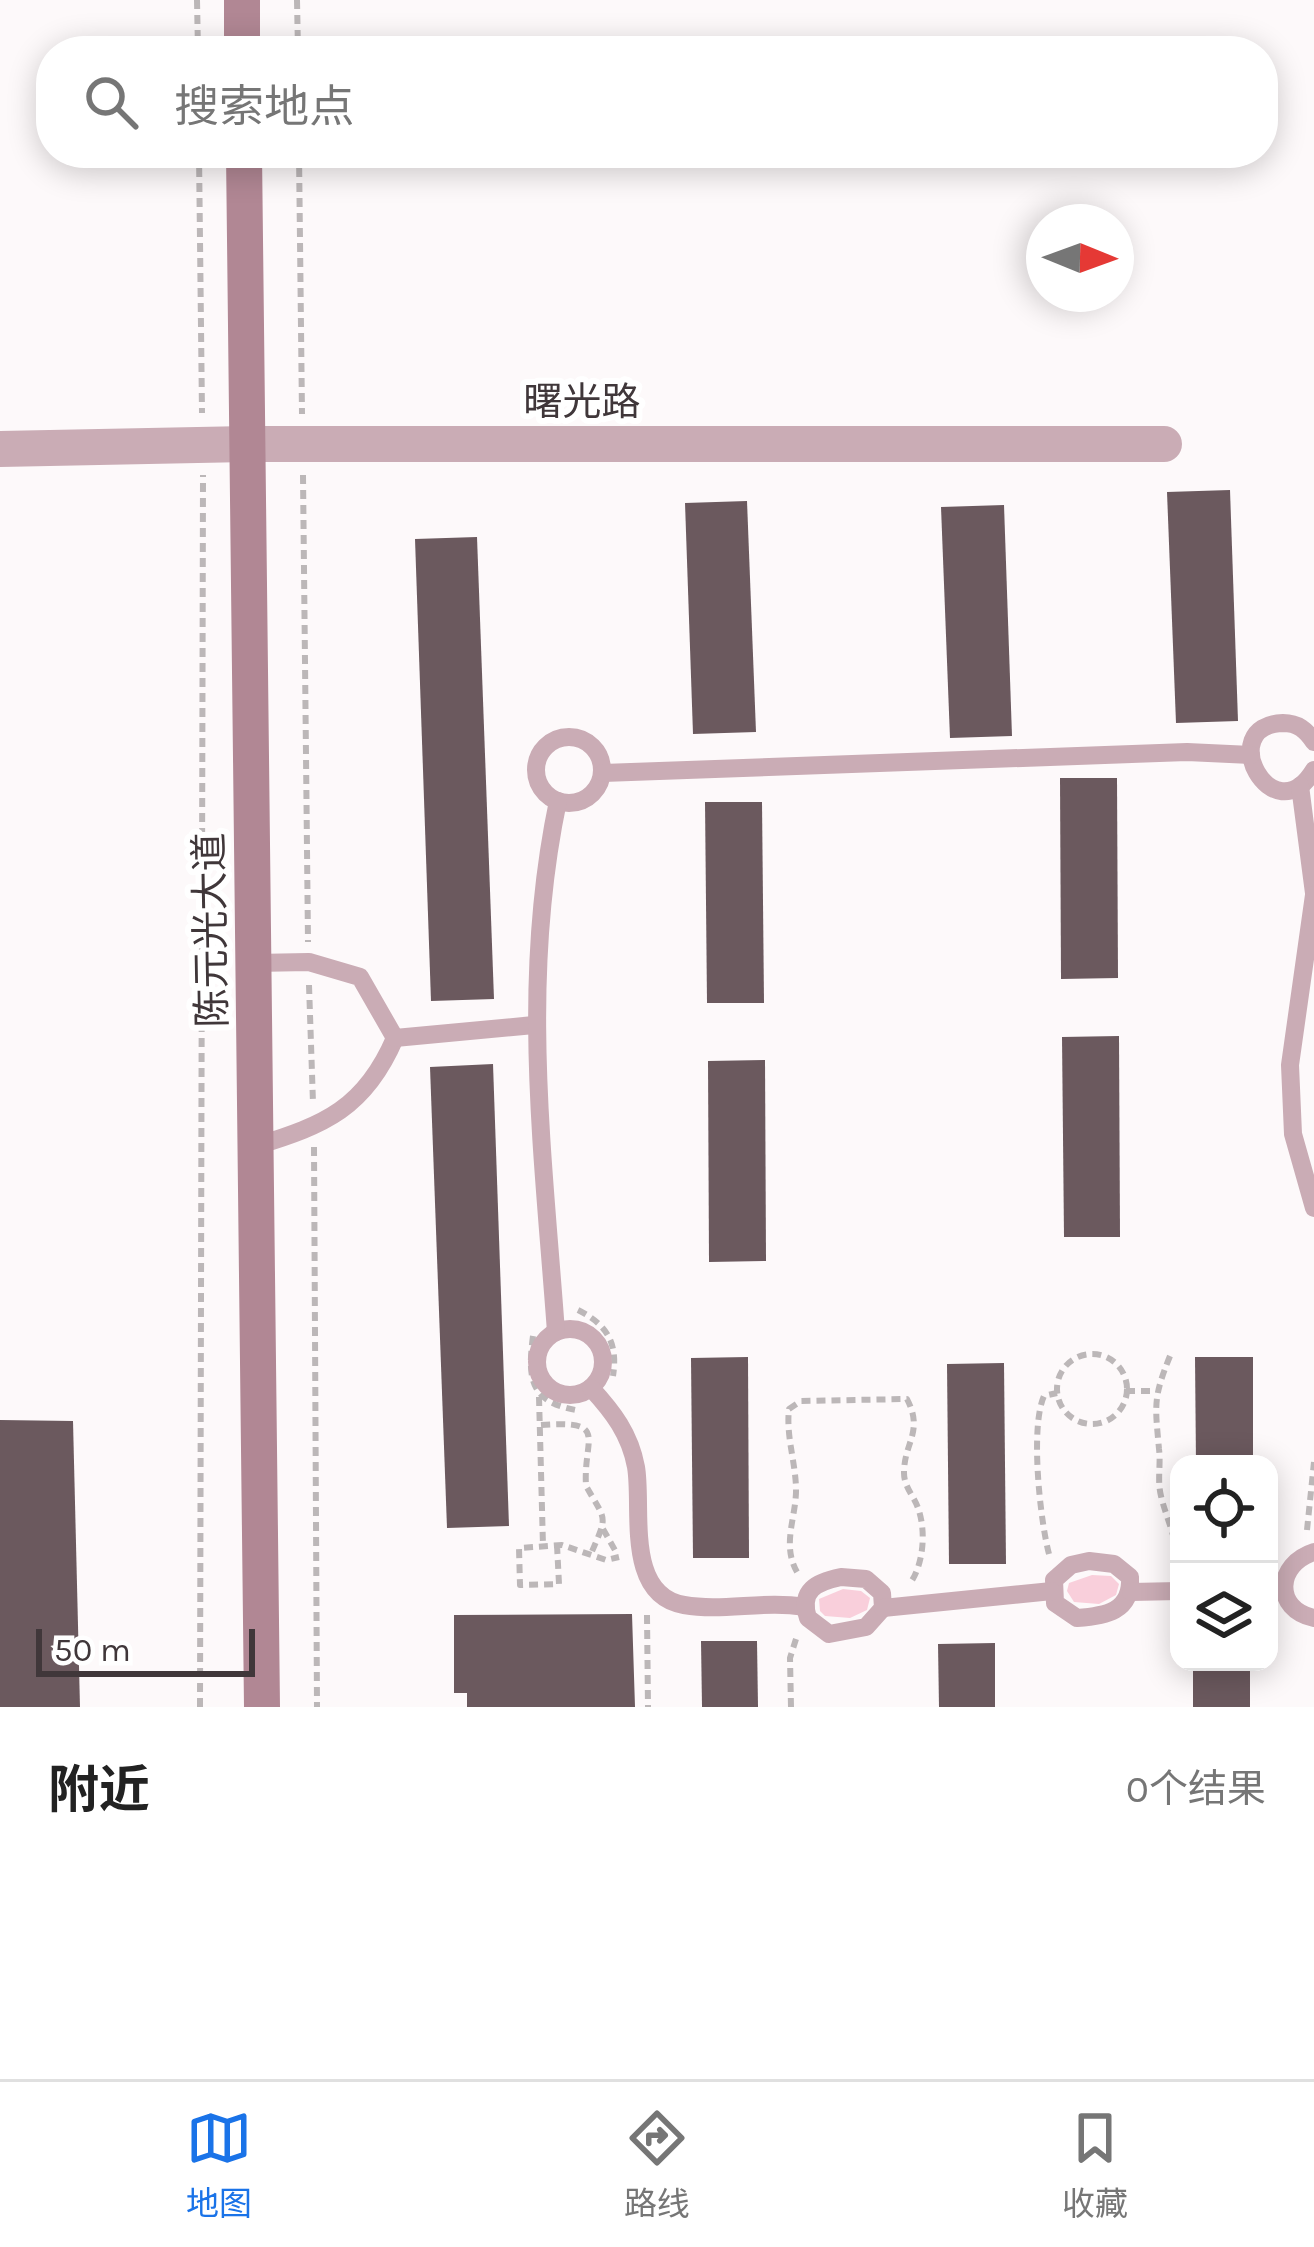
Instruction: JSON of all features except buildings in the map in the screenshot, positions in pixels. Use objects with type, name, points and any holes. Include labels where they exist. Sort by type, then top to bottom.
[{"type":"main road","points":[[242,0],[242,36]]},
{"type":"main road","name":"陈元光大道","points":[[244,168],[262,1707]]},
{"type":"street","name":"曙光路","points":[[0,449],[247,444],[1164,444]]},
{"type":"lane","points":[[1314,742],[1306,730],[1292,723],[1276,723],[1261,731],[1251,755],[1256,776],[1268,786],[1285,790],[1300,786],[1314,770]]},
{"type":"lane","points":[[577,736],[592,744],[601,757],[603,773],[598,789],[586,800],[570,804],[542,790],[536,774],[538,758],[547,745],[561,737],[577,736]]},
{"type":"lane","points":[[603,773],[1187,752],[1251,755]]},
{"type":"lane","points":[[1300,786],[1314,894],[1290,1064],[1293,1134],[1314,1208]]},
{"type":"lane","points":[[556,1332],[534,1025],[542,901],[558,801]]},
{"type":"lane","points":[[253,963],[309,962],[360,977],[395,1038]]},
{"type":"lane","points":[[395,1038],[534,1025]]},
{"type":"lane","points":[[256,1146],[314,1128],[354,1100],[380,1071],[395,1038]]},
{"type":"lane","points":[[578,1329],[602,1349],[604,1365],[591,1388],[571,1396],[543,1382],[538,1350],[556,1332],[578,1329]]},
{"type":"lane","points":[[591,1388],[614,1412],[629,1442],[637,1470],[640,1551],[660,1591],[680,1605],[800,1606]]},
{"type":"lane","points":[[1278,1588],[1309,1547]]},
{"type":"lane","points":[[1131,1592],[1130,1577],[1114,1564],[1099,1561],[1071,1565],[1058,1573],[1052,1592],[1064,1612],[1076,1618],[1114,1612],[1131,1592],[1170,1582]]},
{"type":"lane","points":[[800,1606],[810,1588],[851,1577],[866,1579],[882,1593],[883,1608]]},
{"type":"lane","points":[[1278,1591],[1303,1616],[1314,1618]]},
{"type":"lane","points":[[800,1606],[817,1628],[829,1634],[866,1627],[883,1608],[1052,1592]]},
{"type":"path","points":[[197,0],[198,36]]},
{"type":"path","points":[[297,0],[298,36]]},
{"type":"path","points":[[199,168],[203,445],[200,1707]]},
{"type":"path","points":[[299,168],[314,1128],[317,1707]]},
{"type":"path","points":[[567,1304],[610,1336],[616,1352],[613,1389]]},
{"type":"path","points":[[536,1321],[530,1366],[539,1394],[543,1546]]},
{"type":"path","points":[[1084,1354],[1112,1360],[1122,1371],[1126,1390],[1118,1413],[1092,1425],[1065,1414],[1057,1393],[1061,1372],[1084,1354]]},
{"type":"path","points":[[1170,1356],[1156,1391],[1154,1420],[1159,1488],[1177,1563]]},
{"type":"path","points":[[1126,1390],[1156,1391]]},
{"type":"path","points":[[1057,1393],[1041,1401],[1040,1515],[1052,1563],[1065,1554]]},
{"type":"path","points":[[539,1394],[558,1407],[587,1412]]},
{"type":"path","points":[[791,1707],[790,1658],[800,1606],[797,1572],[790,1560],[796,1492],[789,1409],[801,1401],[907,1399],[914,1412],[915,1435],[904,1474],[922,1527],[917,1573],[905,1583],[921,1586]]},
{"type":"path","points":[[541,1425],[576,1423],[591,1442],[586,1486],[601,1505],[603,1529],[590,1556]]},
{"type":"path","points":[[1309,1547],[1314,1462]]},
{"type":"path","points":[[557,1545],[559,1584],[520,1586],[519,1548],[557,1545],[606,1560],[625,1556],[621,1537]]},
{"type":"path","points":[[788,1580],[814,1567]]},
{"type":"path","points":[[1161,1573],[1170,1577]]},
{"type":"path","points":[[647,1614],[648,1707]]},
{"type":"path","points":[[794,1636],[803,1648]]},
{"type":"shaded area","points":[[1092,1575],[1111,1576],[1119,1584],[1116,1595],[1099,1604],[1074,1602],[1067,1591],[1069,1583]]},
{"type":"shaded area","points":[[843,1589],[861,1591],[870,1598],[867,1610],[850,1618],[825,1616],[819,1599]]}]
